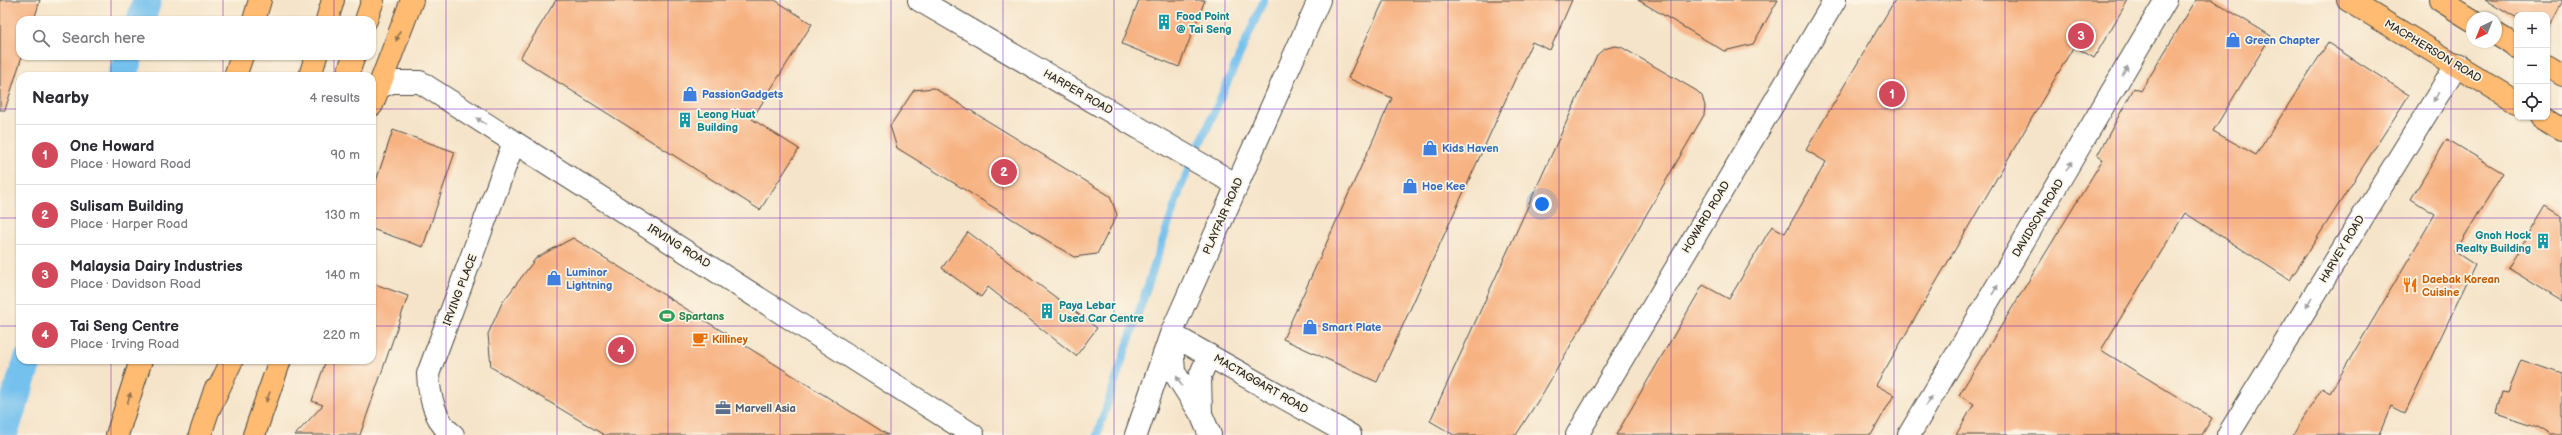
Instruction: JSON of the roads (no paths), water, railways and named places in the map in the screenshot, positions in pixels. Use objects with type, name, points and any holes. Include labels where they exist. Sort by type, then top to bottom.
[{"type":"main road","points":[[255,16],[260,0]]},
{"type":"main road","points":[[328,16],[333,0]]},
{"type":"main road","points":[[367,16],[373,0]]},
{"type":"main road","points":[[376,93],[412,0]]},
{"type":"main road","name":"MACPHERSON ROAD","points":[[2348,0],[2457,64],[2514,100]]},
{"type":"main road","points":[[2440,0],[2466,16]]},
{"type":"main road","points":[[2502,38],[2514,45]]},
{"type":"main road","points":[[236,72],[241,60]]},
{"type":"main road","points":[[311,72],[315,60]]},
{"type":"main road","points":[[348,72],[353,60]]},
{"type":"main road","points":[[2550,68],[2562,75]]},
{"type":"main road","points":[[2546,120],[2562,130]]},
{"type":"main road","points":[[117,435],[140,364]]},
{"type":"main road","points":[[200,435],[223,364]]},
{"type":"main road","points":[[209,409],[230,364]]},
{"type":"main road","points":[[254,435],[279,364]]},
{"type":"street","name":"HARPER ROAD","points":[[919,0],[1237,185]]},
{"type":"street","name":"PLAYFAIR ROAD","points":[[1136,435],[1171,334],[1320,0]]},
{"type":"street","name":"HOWARD ROAD","points":[[1577,435],[1835,0]]},
{"type":"street","name":"DAVIDSON ROAD","points":[[1909,435],[2166,0]]},
{"type":"street","name":"HARVEY ROAD","points":[[2228,435],[2457,64]]},
{"type":"street","name":"IRVING ROAD","points":[[376,95],[392,82],[420,82],[974,435]]},
{"type":"street","name":"IRVING PLACE","points":[[453,435],[437,413],[430,397],[428,374],[514,142]]},
{"type":"street","name":"MACTAGGART ROAD","points":[[1171,334],[1350,435]]},
{"type":"street","points":[[1171,334],[1174,372],[1201,414],[1210,435]]},
{"type":"street","points":[[1201,414],[1200,376],[1209,355]]},
{"type":"waterway","points":[[142,16],[147,0]]},
{"type":"waterway","points":[[1097,435],[1181,187],[1264,0]]},
{"type":"waterway","points":[[123,72],[128,60]]},
{"type":"waterway","points":[[3,435],[27,364]]},
{"type":"place","name":"Food Point @ Tai Seng","points":[[1164,22]]},
{"type":"place","name":"Malaysia Dairy Industries","points":[[2081,36]]},
{"type":"place","name":"Green Chapter","points":[[2233,40]]},
{"type":"place","name":"PassionGadgets","points":[[690,94]]},
{"type":"place","name":"One Howard","points":[[1892,94]]},
{"type":"place","name":"Leong Huat Building","points":[[685,120]]},
{"type":"place","name":"Kids Haven","points":[[1430,148]]},
{"type":"place","name":"Sulisam Building","points":[[1004,172]]},
{"type":"place","name":"Hoe Kee","points":[[1410,186]]},
{"type":"place","name":"Gnoh Hock Realty Building","points":[[2543,241]]},
{"type":"place","name":"Luminor Lightning","points":[[554,278]]},
{"type":"place","name":"Daebak Korean Cuisine","points":[[2410,285]]},
{"type":"place","name":"Paya Lebar Used Car Centre","points":[[1047,311]]},
{"type":"place","name":"Spartans","points":[[667,316]]},
{"type":"place","name":"Smart Plate","points":[[1310,327]]},
{"type":"place","name":"Killiney","points":[[700,339]]},
{"type":"place","name":"Tai Seng Centre","points":[[621,350]]},
{"type":"place","name":"Marvell Asia","points":[[723,408]]}]
